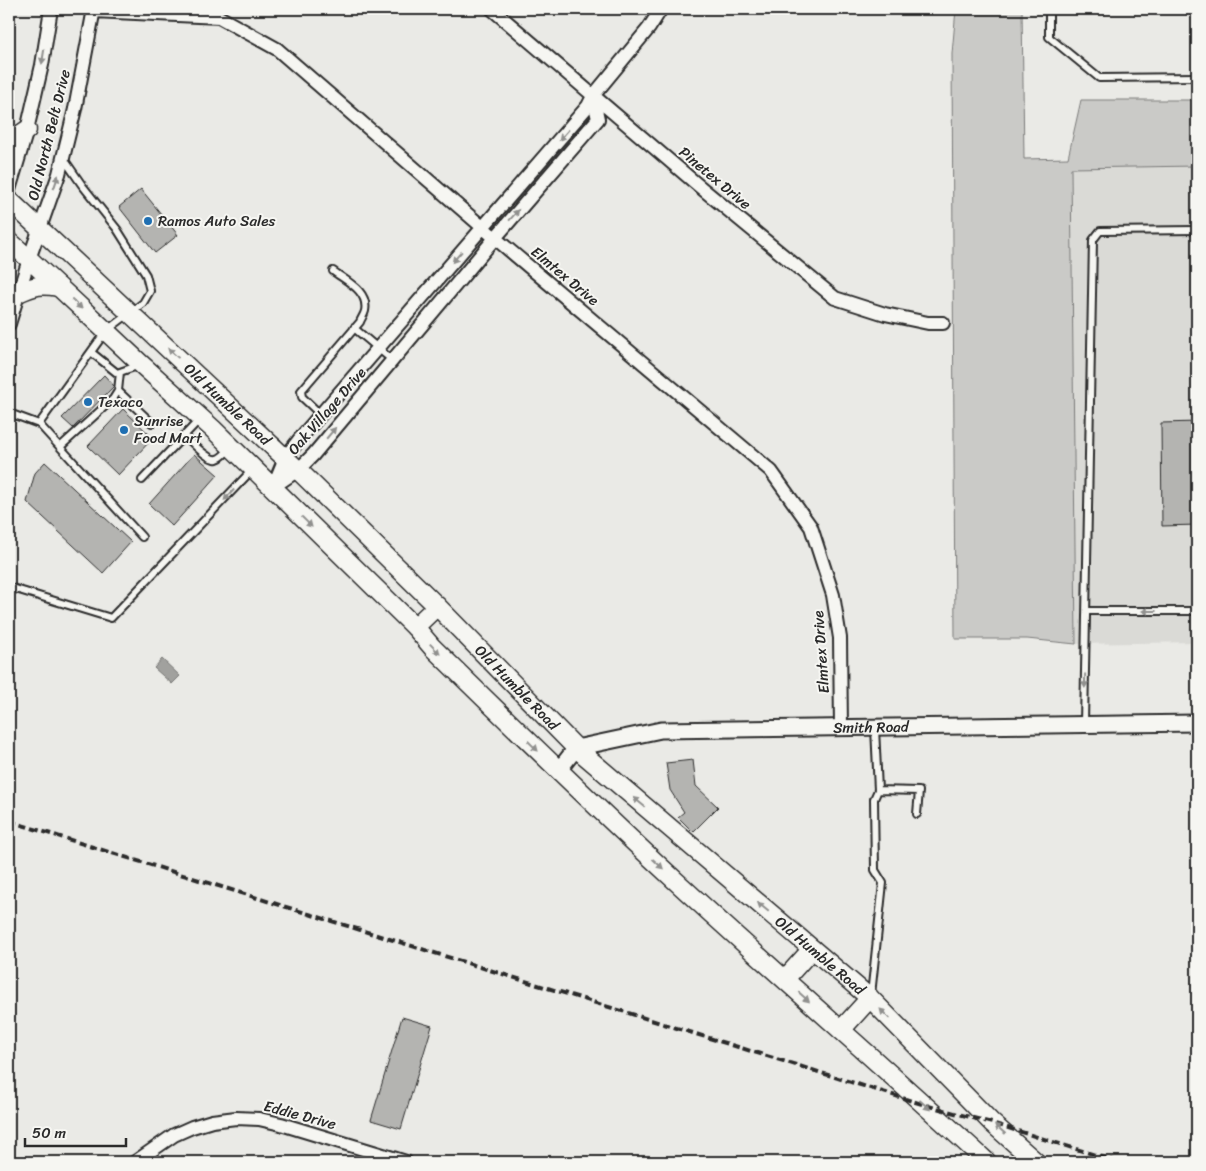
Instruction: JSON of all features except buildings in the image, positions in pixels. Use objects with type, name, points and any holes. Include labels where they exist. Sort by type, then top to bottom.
[{"type":"main road","points":[[9,142],[27,130]]},
{"type":"main road","name":"Old Humble Road","points":[[9,200],[298,470],[437,606],[576,748],[870,998],[992,1123],[1036,1162]]},
{"type":"main road","name":"Old Humble Road","points":[[9,241],[254,468],[558,771],[679,884],[987,1162]]},
{"type":"main road","points":[[18,293],[33,286],[59,287]]},
{"type":"main road","points":[[415,627],[437,606]]},
{"type":"main road","points":[[785,980],[812,949]]},
{"type":"main road","points":[[841,1030],[870,998]]},
{"type":"street","name":"Old North Belt Drive","points":[[9,190],[27,130],[42,65],[51,9]]},
{"type":"street","name":"Pinetex Drive","points":[[492,9],[699,186],[835,298],[885,314],[928,323],[943,323]]},
{"type":"street","name":"Oak Village Drive","points":[[273,487],[285,458],[588,106],[593,96],[649,28],[661,9]]},
{"type":"street","name":"Old North Belt Drive","points":[[9,324],[29,258],[59,174],[75,109],[94,10]]},
{"type":"street","name":"Elmtex Drive","points":[[94,10],[219,17],[277,49],[483,228],[771,472],[811,527],[833,595],[840,638],[842,728]]},
{"type":"street","name":"Oak Village Drive","points":[[273,487],[298,470],[312,456],[598,118],[593,96]]},
{"type":"street","name":"Smith Road","points":[[576,748],[660,730],[1197,723]]},
{"type":"street","points":[[558,771],[576,748]]},
{"type":"street","name":"Eddie Drive","points":[[135,1162],[166,1140],[192,1126],[236,1118],[259,1119],[281,1124],[406,1162]]},
{"type":"lane","points":[[1049,9],[1049,38],[1099,78],[1197,77]]},
{"type":"lane","points":[[39,424],[106,331],[143,303],[150,291],[146,275],[117,229],[63,158]]},
{"type":"lane","points":[[1084,724],[1093,240],[1100,230],[1197,230]]},
{"type":"lane","points":[[321,415],[302,397],[301,391],[360,322],[365,311],[365,301],[360,290],[333,271]]},
{"type":"lane","points":[[354,328],[392,360]]},
{"type":"lane","points":[[91,352],[115,372],[141,364]]},
{"type":"lane","points":[[60,446],[113,399],[118,391],[120,372]]},
{"type":"lane","points":[[118,391],[152,422]]},
{"type":"lane","points":[[9,413],[39,424],[142,537]]},
{"type":"lane","points":[[142,480],[200,418]]},
{"type":"lane","points":[[184,435],[209,458],[215,460],[232,447]]},
{"type":"lane","points":[[9,587],[111,618],[254,468]]},
{"type":"lane","points":[[1086,611],[1197,611]]},
{"type":"lane","points":[[870,998],[883,883],[875,870],[874,799],[878,790],[875,727]]},
{"type":"lane","points":[[878,790],[919,791],[917,814]]},
{"type":"shaded area","points":[[956,9],[1022,9],[1024,159],[1068,158],[1081,100],[1197,100],[1197,166],[1071,168],[1076,644],[1027,639],[955,639],[952,54]]},
{"type":"shaded area","points":[[1197,166],[1197,642],[1076,644],[1071,167]]},
{"type":"shaded area","points":[[162,659],[180,676],[172,684],[154,668]]},
{"type":"railway","points":[[9,821],[925,1105],[992,1123],[1118,1162]]},
{"type":"place","name":"Ramos Auto Sales","points":[[148,221]]},
{"type":"place","name":"Texaco","points":[[88,402]]},
{"type":"place","name":"Sunrise Food Mart","points":[[124,430]]}]
